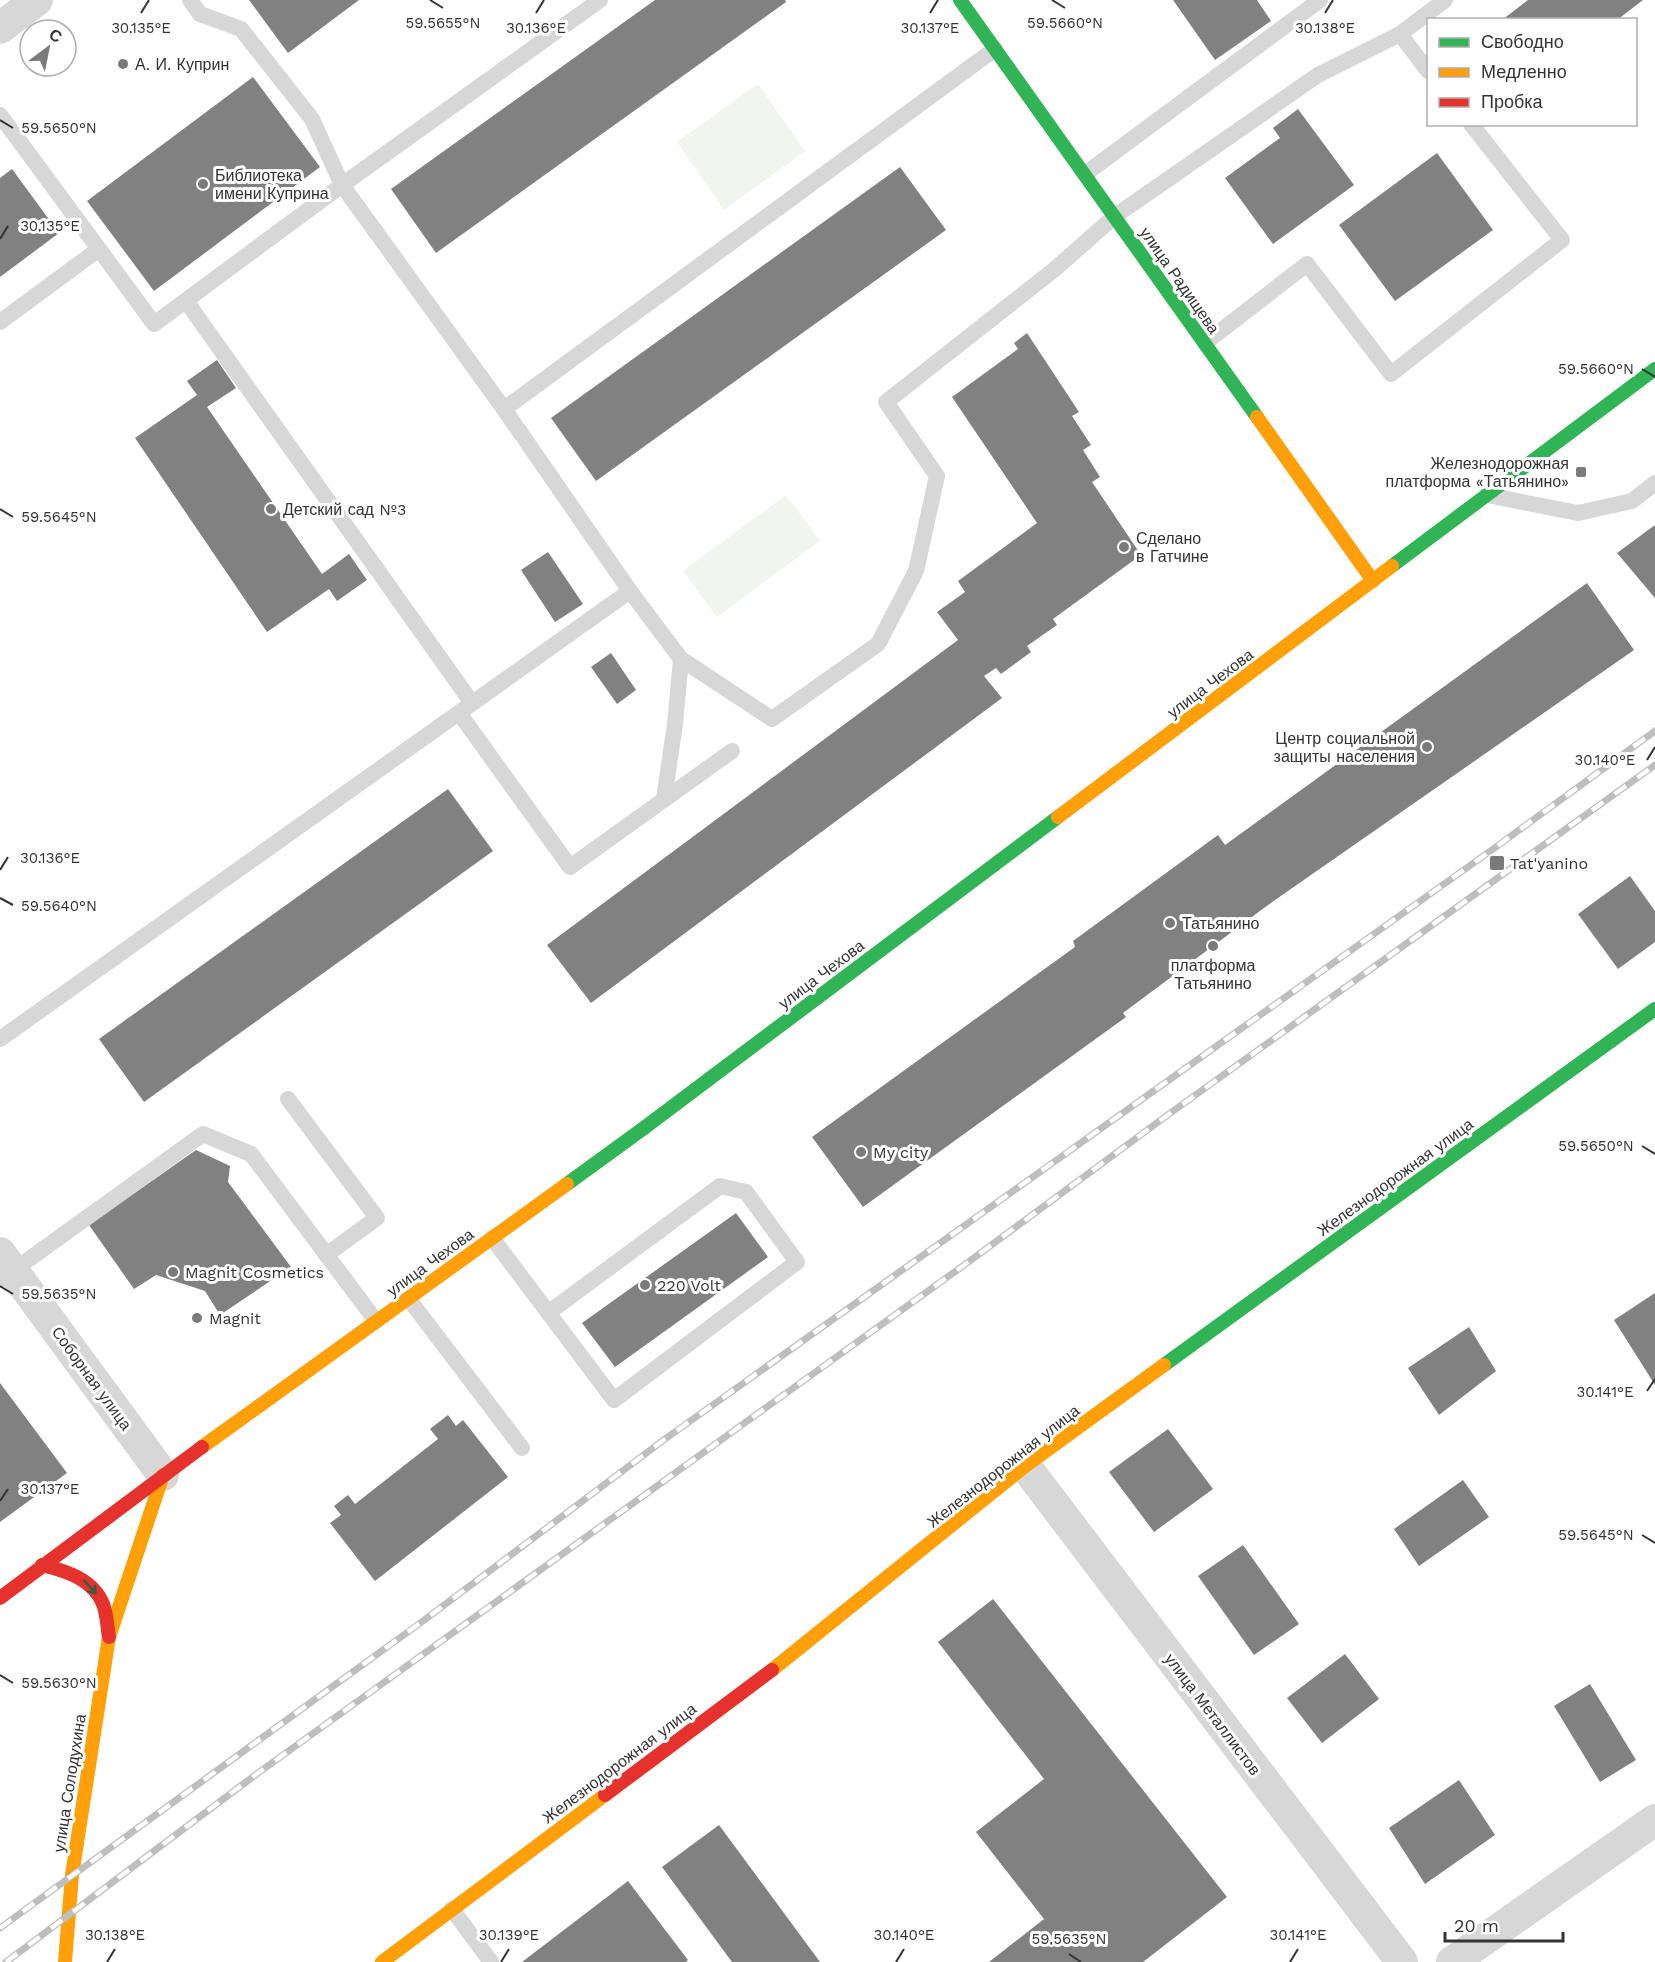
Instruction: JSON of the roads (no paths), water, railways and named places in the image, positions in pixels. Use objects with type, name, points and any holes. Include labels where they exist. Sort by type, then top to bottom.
[{"type":"street","points":[[0,28],[37,0]]},
{"type":"street","name":"улица Радищева","points":[[960,0],[1372,581]]},
{"type":"street","name":"улица Чехова","points":[[0,1598],[163,1475],[644,1128],[1655,369]]},
{"type":"street","name":"Железнодорожная улица","points":[[382,1962],[793,1654],[1025,1466],[1655,1009]]},
{"type":"street","name":"Соборная улица","points":[[4,1268],[163,1475]]},
{"type":"street","name":"улица Металлистов","points":[[1025,1466],[1402,1962]]},
{"type":"street","name":"улица Солодухина","points":[[65,1962],[72,1875],[109,1636],[163,1475]]},
{"type":"street","points":[[42,1565],[69,1571],[90,1584],[103,1604],[109,1636]]},
{"type":"street","points":[[1452,1962],[1655,1820]]},
{"type":"lane","points":[[190,0],[200,14],[241,29],[312,119],[342,184],[504,409],[630,591],[681,659],[772,719],[878,644],[916,571],[937,476],[886,402],[1055,269],[1115,216],[1318,75],[1400,34],[1445,0]]},
{"type":"lane","points":[[0,116],[154,324],[342,184],[600,0]]},
{"type":"lane","points":[[1085,174],[1320,0]]},
{"type":"lane","points":[[1400,34],[1427,70]]},
{"type":"lane","points":[[504,409],[995,49]]},
{"type":"lane","points":[[1205,343],[1307,264],[1391,374],[1562,240],[1473,126]]},
{"type":"lane","points":[[0,322],[99,249]]},
{"type":"lane","points":[[186,301],[466,708],[570,867],[732,750]]},
{"type":"lane","points":[[1486,495],[1578,513],[1632,501],[1655,483]]},
{"type":"lane","points":[[0,1039],[630,591]]},
{"type":"lane","points":[[664,799],[681,659]]},
{"type":"lane","points":[[288,1099],[377,1218],[327,1256]]},
{"type":"lane","points":[[4,1268],[202,1134],[251,1155],[376,1321]]},
{"type":"lane","points":[[492,1238],[548,1313],[614,1400],[797,1262],[746,1192],[720,1186],[548,1313]]},
{"type":"lane","points":[[408,1298],[522,1448]]},
{"type":"lane","points":[[453,1909],[491,1962]]},
{"type":"railway","points":[[0,1928],[427,1618],[665,1439],[1489,852],[1655,731]]},
{"type":"railway","points":[[6,1962],[258,1773],[1655,765]]},
{"type":"place","name":"А. И. Куприн","points":[[123,64]]},
{"type":"place","name":"Библиотека имени Куприна","points":[[203,184]]},
{"type":"place","name":"Железнодорожная платформа «Татьянино»","points":[[1581,472]]},
{"type":"place","name":"Детский сад №3","points":[[271,509]]},
{"type":"place","name":"Сделано в Гатчине","points":[[1124,547]]},
{"type":"place","name":"Центр социальной защиты населения","points":[[1427,747]]},
{"type":"place","name":"Tat'yanino","points":[[1497,863]]},
{"type":"place","name":"Татьянино","points":[[1170,923]]},
{"type":"place","name":"платформа Татьянино","points":[[1213,946]]},
{"type":"place","name":"My city","points":[[861,1152]]},
{"type":"place","name":"Magnit Cosmetics","points":[[173,1272]]},
{"type":"place","name":"220 Volt","points":[[645,1285]]},
{"type":"place","name":"Magnit","points":[[197,1318]]}]
